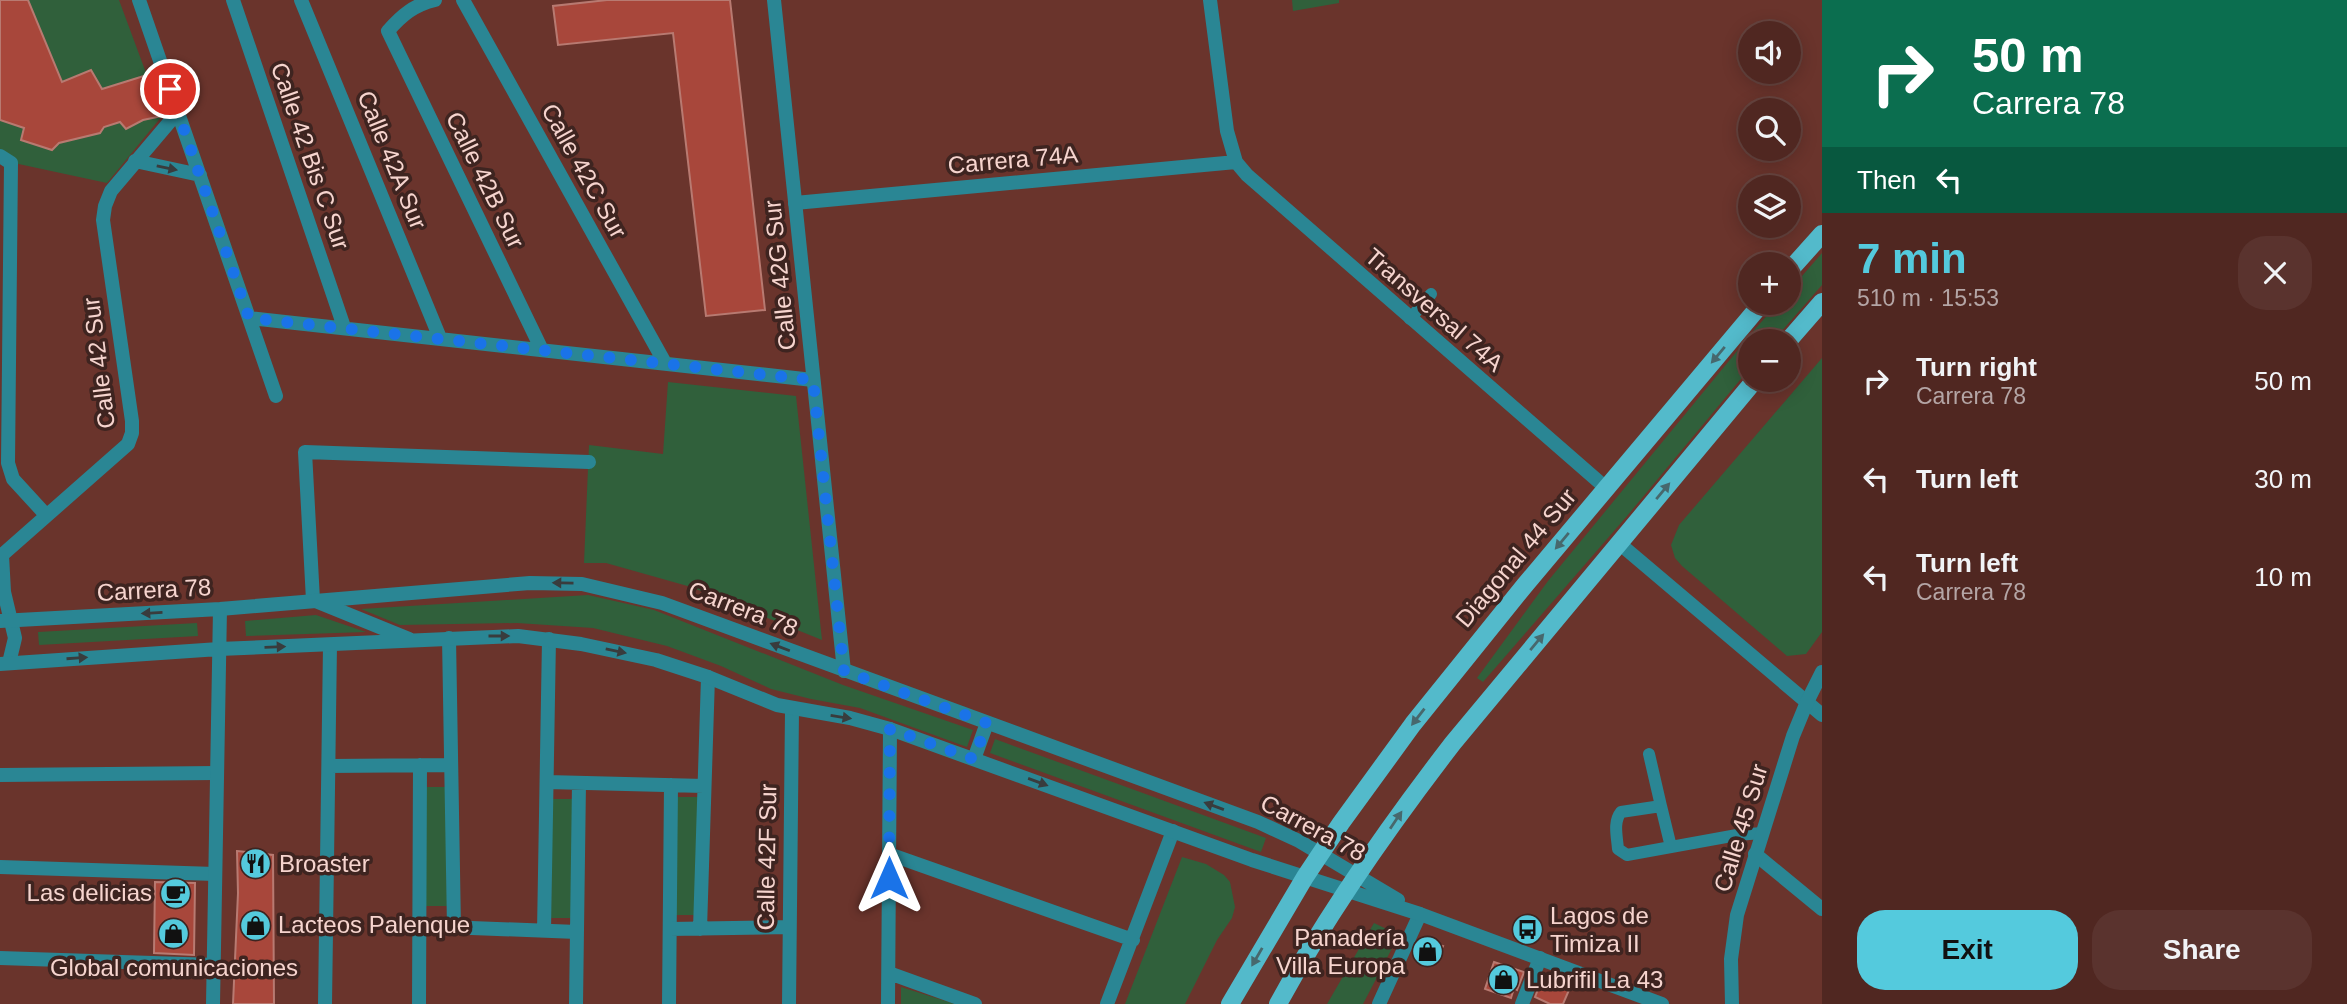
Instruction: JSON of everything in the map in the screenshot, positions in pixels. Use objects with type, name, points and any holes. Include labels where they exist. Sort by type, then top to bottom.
[{"type":"main road","points":[[1801,257],[1822,234]]},
{"type":"main road","points":[[1798,329],[1822,302]]},
{"type":"main road","name":"Diagonal 44 Sur","points":[[1230,1004],[1320,854],[1413,724],[1752,315]]},
{"type":"main road","points":[[1278,1004],[1318,934],[1406,804],[1453,743],[1745,392]]},
{"type":"street","points":[[139,0],[276,396]]},
{"type":"street","name":"Calle 42 Bis C Sur","points":[[233,0],[344,327]]},
{"type":"street","name":"Calle 42A Sur","points":[[302,0],[440,338]]},
{"type":"street","name":"Calle 42B Sur","points":[[435,0],[414,7],[388,31],[542,349]]},
{"type":"street","name":"Calle 42C Sur","points":[[463,0],[665,363]]},
{"type":"street","name":"Calle 42G Sur","points":[[774,0],[844,671]]},
{"type":"street","points":[[1210,0],[1227,131],[1236,163]]},
{"type":"street","name":"Calle 42 Sur","points":[[1,555],[128,444],[132,433],[103,220],[105,206],[111,191],[178,112]]},
{"type":"street","points":[[6,159],[8,463],[13,479],[46,515]]},
{"type":"street","points":[[135,161],[200,176]]},
{"type":"street","name":"Carrera 74A","points":[[795,204],[1236,163]]},
{"type":"street","name":"Transversal 74A","points":[[1236,163],[1260,189],[1606,488]]},
{"type":"street","points":[[249,318],[813,380]]},
{"type":"street","points":[[413,640],[313,600],[305,452],[589,462]]},
{"type":"street","points":[[1620,544],[1822,715]]},
{"type":"street","points":[[1,555],[5,621],[15,646],[5,663]]},
{"type":"street","name":"Carrera 78","points":[[5,621],[220,609],[530,583],[582,584],[662,603],[1258,822],[1281,831],[1320,854],[1352,883]]},
{"type":"street","points":[[213,1004],[220,609]]},
{"type":"street","name":"Carrera 78","points":[[5,663],[219,649],[518,636],[549,639],[656,660],[792,710],[850,718],[890,729],[1305,877],[1352,883],[1420,914],[1662,1004]]},
{"type":"street","points":[[449,638],[454,928]]},
{"type":"street","points":[[544,931],[549,639]]},
{"type":"street","points":[[325,1004],[330,645]]},
{"type":"street","name":"Calle 45 Sur","points":[[1732,1004],[1732,938],[1762,833],[1807,702],[1822,672]]},
{"type":"street","points":[[700,929],[708,677]]},
{"type":"street","name":"Calle 42F Sur","points":[[789,1004],[792,710]]},
{"type":"street","points":[[974,759],[987,723]]},
{"type":"street","points":[[888,1004],[890,729]]},
{"type":"street","points":[[419,1004],[420,765]]},
{"type":"street","points":[[329,766],[451,765]]},
{"type":"street","points":[[0,775],[217,773]]},
{"type":"street","points":[[547,782],[704,786]]},
{"type":"street","points":[[576,1004],[579,782]]},
{"type":"street","points":[[669,1004],[671,785]]},
{"type":"street","points":[[1107,1004],[1173,831]]},
{"type":"street","points":[[889,854],[1133,940]]},
{"type":"street","points":[[1755,854],[1822,909]]},
{"type":"street","points":[[0,867],[215,874]]},
{"type":"street","points":[[1379,1004],[1420,914]]},
{"type":"street","points":[[420,926],[577,932]]},
{"type":"street","points":[[670,929],[789,927]]},
{"type":"street","points":[[0,957],[214,965]]},
{"type":"street","points":[[1522,1004],[1540,958]]},
{"type":"street","points":[[889,973],[966,1002]]},
{"type":"lane","points":[[1410,319],[1431,294]]},
{"type":"lane","points":[[1649,754],[1671,847]]},
{"type":"lane","points":[[1661,806],[1621,812],[1616,821],[1618,849],[1627,855],[1762,833]]},
{"type":"green space","points":[[0,0],[119,0],[162,116],[107,183],[0,160]]},
{"type":"green space","points":[[1292,0],[1339,0],[1339,3],[1293,11]]},
{"type":"green space","points":[[1822,253],[1822,285],[1801,309],[1801,277]]},
{"type":"green space","points":[[1767,315],[1796,315],[1784,329],[1756,328]]},
{"type":"green space","points":[[1738,350],[1738,382],[1483,682],[1477,678],[1548,581]]},
{"type":"green space","points":[[1822,358],[1822,632],[1806,654],[1787,656],[1682,566],[1675,558],[1671,545],[1679,525],[1793,392],[1801,392],[1801,383]]},
{"type":"green space","points":[[668,382],[796,396],[822,640],[691,587],[606,563],[584,563],[589,445],[663,454]]},
{"type":"green space","points":[[588,595],[654,610],[843,685],[973,730],[967,747],[860,708],[771,689],[721,666],[667,646],[593,628],[517,623],[400,625],[361,609]]},
{"type":"green space","points":[[316,615],[366,632],[246,636],[245,621]]},
{"type":"green space","points":[[197,623],[198,636],[39,645],[38,632]]},
{"type":"green space","points":[[995,739],[1266,838],[1261,852],[990,753]]},
{"type":"green space","points":[[423,787],[446,787],[447,906],[425,906]]},
{"type":"green space","points":[[676,797],[699,797],[697,915],[675,915]]},
{"type":"green space","points":[[552,799],[574,799],[573,918],[551,918]]},
{"type":"green space","points":[[1182,857],[1206,864],[1230,882],[1235,907],[1232,918],[1217,940],[1185,1004],[1125,1004]]},
{"type":"green space","points":[[1374,923],[1399,935],[1363,1004],[1327,1004]]},
{"type":"green space","points":[[901,987],[955,1004],[901,1004]]},
{"type":"building","points":[[0,0],[28,0],[62,82],[91,70],[102,89],[147,75],[162,116],[143,120],[126,129],[120,122],[104,127],[100,133],[59,143],[52,150],[21,140],[24,128],[0,120]]},
{"type":"building","points":[[607,0],[730,0],[765,310],[706,316],[673,33],[558,45],[553,6]]},
{"type":"building","points":[[237,851],[273,855],[274,1004],[233,1004]]},
{"type":"building","points":[[155,882],[195,883],[194,955],[154,953]]},
{"type":"building","name":"Panadería Villa Europa","points":[[1422,939],[1443,946],[1434,964],[1415,958]]},
{"type":"building","name":"Lubrifil La 43","points":[[1494,962],[1524,972],[1511,998],[1485,989]]},
{"type":"building","points":[[1542,979],[1569,990],[1563,1004],[1550,1004],[1535,997]]},
{"type":"place","name":"Broaster","points":[[256,864]]},
{"type":"place","name":"Las delicias","points":[[175,893]]},
{"type":"place","name":"Lacteos Palenque","points":[[255,925]]},
{"type":"place","name":"Lagos de Timiza II","points":[[1527,930]]},
{"type":"place","name":"Global comunicaciones","points":[[174,934]]},
{"type":"place","name":"Panadería Villa Europa","points":[[1428,952]]},
{"type":"place","name":"Lubrifil La 43","points":[[1503,980]]},
{"type":"route","points":[[170,89],[249,318],[813,380],[844,671],[987,723],[974,759],[890,729],[889,878]]}]
